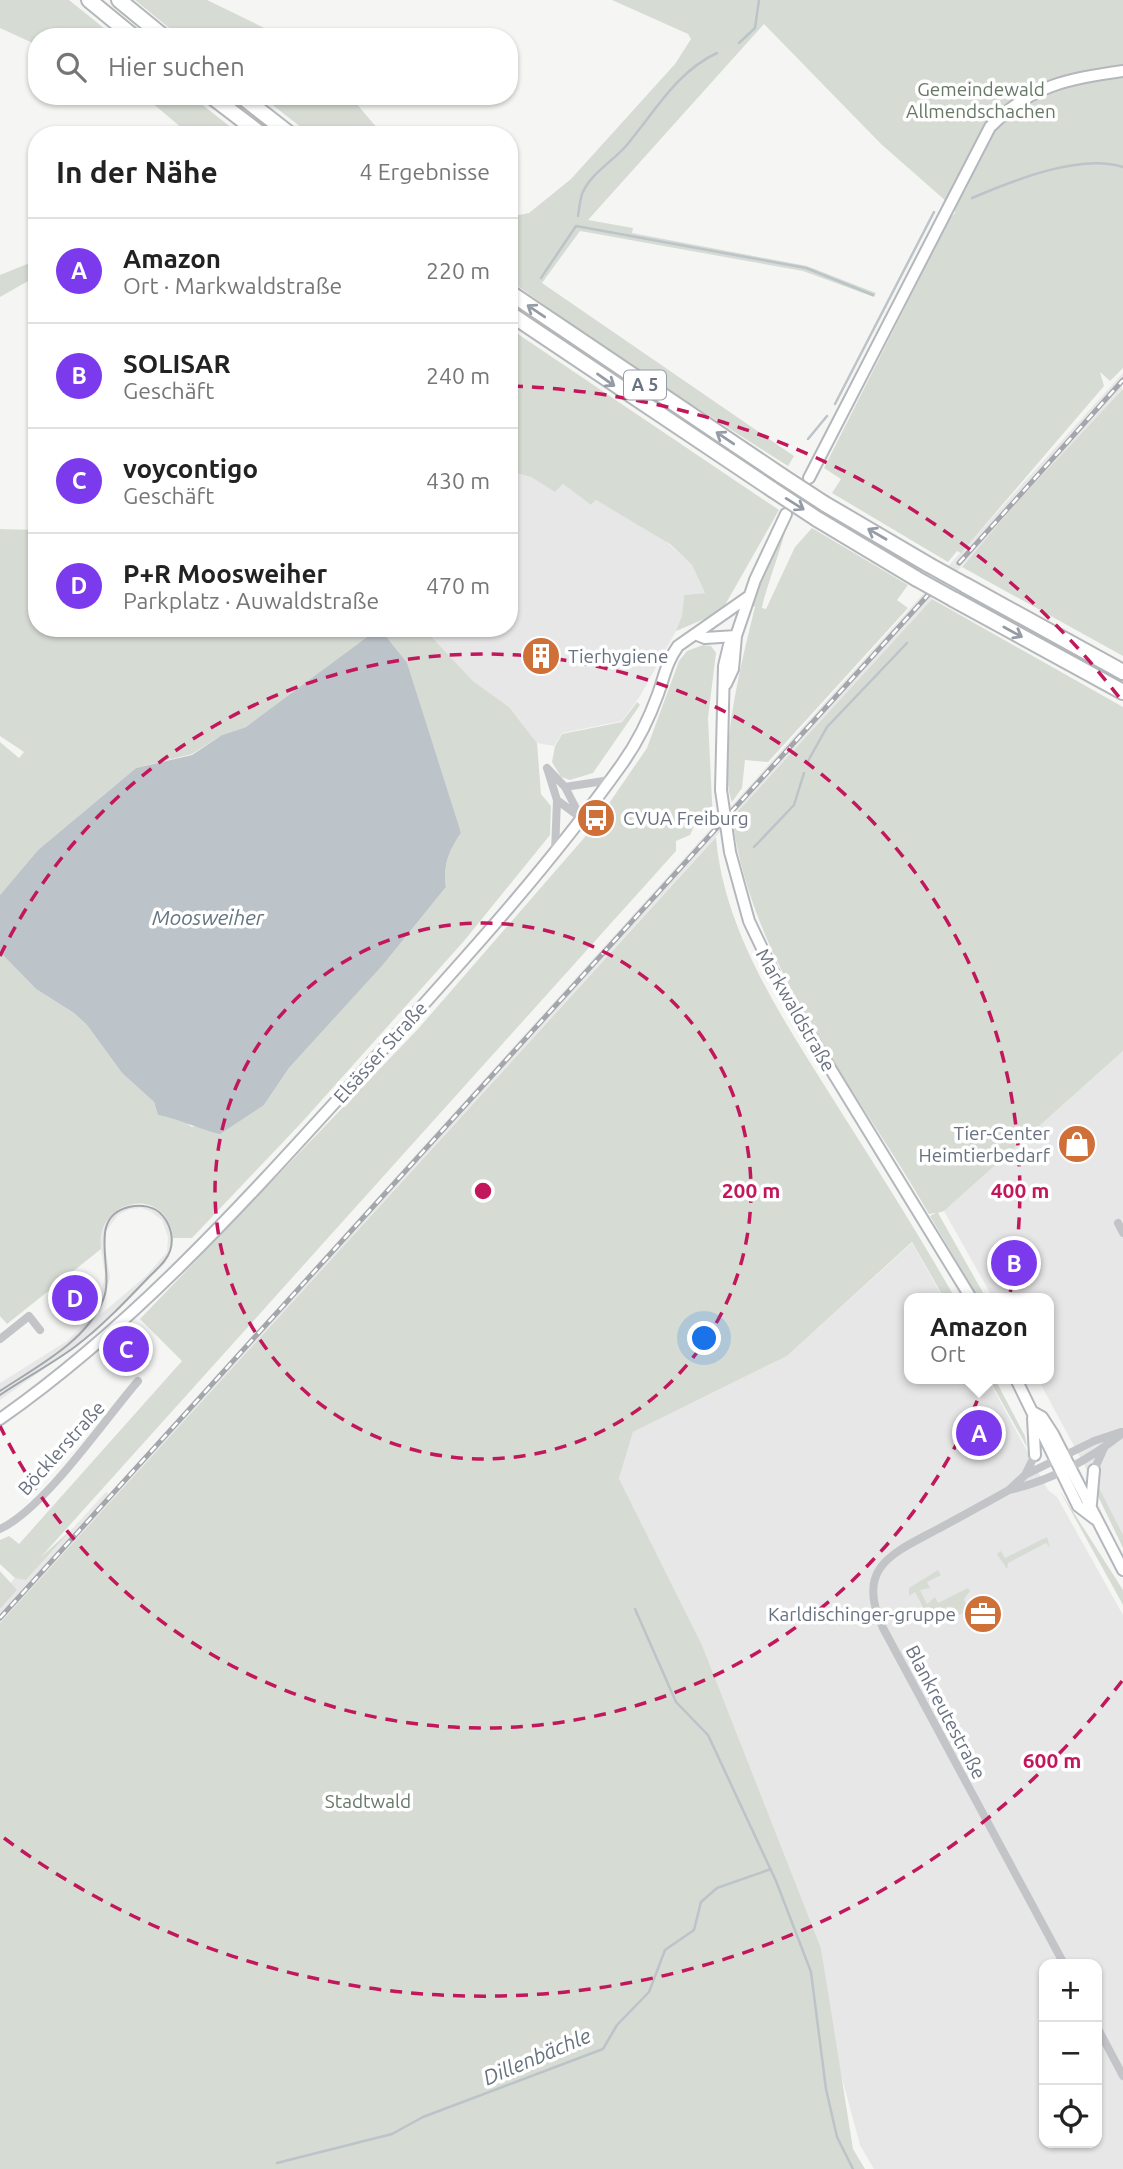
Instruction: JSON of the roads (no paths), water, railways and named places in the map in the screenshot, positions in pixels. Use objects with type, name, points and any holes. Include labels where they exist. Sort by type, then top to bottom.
[{"type":"highway","points":[[89,0],[123,28]]},
{"type":"highway","points":[[119,0],[153,28]]},
{"type":"highway","points":[[223,105],[250,126]]},
{"type":"highway","points":[[253,105],[279,126]]},
{"type":"highway","name":"A 5","points":[[518,298],[825,504],[965,586],[1123,672]]},
{"type":"highway","name":"A 5","points":[[518,319],[817,519],[953,599],[1123,692]]},
{"type":"main road","points":[[809,478],[990,127],[1008,108],[1048,86],[1123,71]]},
{"type":"main road","name":"Markwaldstraße","points":[[786,514],[748,597],[736,636],[729,645],[724,666],[722,790],[730,852],[749,921],[781,988],[968,1293]]},
{"type":"main road","name":"Elsässer Straße","points":[[0,1419],[84,1356],[192,1252],[412,1017],[555,852],[610,780],[643,728],[670,657],[678,646],[748,597]]},
{"type":"main road","points":[[711,625],[726,627],[736,636]]},
{"type":"main road","points":[[695,634],[705,638],[736,636]]},
{"type":"main road","points":[[1019,1384],[1033,1412],[1035,1455]]},
{"type":"main road","points":[[1033,1412],[1042,1417],[1078,1506],[1095,1520]]},
{"type":"main road","points":[[1063,1464],[1091,1504]]},
{"type":"main road","points":[[1094,1470],[1091,1504],[1095,1520],[1123,1570]]},
{"type":"street","points":[[555,852],[557,800],[547,768],[565,787],[581,818]]},
{"type":"street","points":[[565,787],[610,780]]},
{"type":"street","points":[[557,800],[581,818]]},
{"type":"street","points":[[1118,1223],[1123,1233]]},
{"type":"street","points":[[0,1339],[29,1316],[40,1330]]},
{"type":"street","name":"Böcklerstraße","points":[[0,1529],[19,1518],[112,1416],[138,1381]]},
{"type":"street","points":[[1063,1464],[1094,1441],[1123,1432]]},
{"type":"street","points":[[1063,1464],[1104,1448],[1123,1432]]},
{"type":"street","points":[[1094,1470],[1104,1448]]},
{"type":"street","name":"Blankreutestraße","points":[[1035,1455],[1025,1475],[1009,1490],[890,1554],[877,1573],[874,1596],[883,1628],[1061,1959]]},
{"type":"street","name":"Blankreutestraße","points":[[1025,1475],[1063,1464]]},
{"type":"street","name":"Blankreutestraße","points":[[1009,1490],[1035,1484],[1063,1464]]},
{"type":"street","points":[[1102,2036],[1123,2076]]},
{"type":"water","name":"Moosweiher","points":[[367,637],[386,637],[407,663],[461,833],[448,859],[446,887],[382,966],[289,1068],[264,1105],[220,1134],[158,1115],[154,1102],[122,1073],[87,1025],[74,1013],[36,989],[0,952],[0,895],[38,850],[136,768],[192,755],[222,735],[246,727]]},
{"type":"waterway","points":[[739,43],[755,28],[759,0]]},
{"type":"waterway","points":[[578,216],[582,194],[596,174],[626,146],[678,82],[717,53]]},
{"type":"waterway","points":[[972,198],[1026,177],[1067,166],[1106,164],[1123,167]]},
{"type":"waterway","points":[[835,404],[934,212]]},
{"type":"waterway","points":[[541,278],[576,226],[806,268],[873,295]]},
{"type":"waterway","points":[[808,439],[827,416]]},
{"type":"waterway","points":[[808,761],[827,727],[907,643]]},
{"type":"waterway","points":[[754,847],[794,805],[804,773]]},
{"type":"waterway","points":[[635,1609],[676,1702],[708,1735],[776,1881],[811,1972],[826,2089],[837,2137],[853,2169]]},
{"type":"waterway","name":"Dillenbächle","points":[[277,2163],[392,2134],[423,2117],[603,2049],[617,2025],[649,1992],[665,1950],[694,1930],[701,1902],[717,1888],[771,1869]]},
{"type":"tram line","points":[[0,1391],[59,1352],[85,1329],[95,1315],[106,1288],[105,1233],[108,1222],[116,1213],[138,1206],[152,1208],[160,1213],[168,1224],[172,1237],[170,1251],[163,1263],[86,1338],[0,1395]]},
{"type":"railway","points":[[959,563],[1123,380]]},
{"type":"railway","points":[[0,1618],[928,595]]},
{"type":"place","name":"Tierhygiene","points":[[541,656]]},
{"type":"place","name":"CVUA Freiburg","points":[[596,818]]},
{"type":"place","name":"Tier-Center Heimtierbedarf","points":[[1077,1144]]},
{"type":"place","name":"SOLISAR","points":[[1014,1263]]},
{"type":"place","name":"P+R Moosweiher","points":[[75,1298]]},
{"type":"place","name":"voycontigo","points":[[126,1349]]},
{"type":"place","name":"Amazon","points":[[979,1433]]},
{"type":"place","name":"Karldischinger-gruppe","points":[[983,1614]]},
{"type":"park label","name":"Gemeindewald Allmendschachen","points":[[981,100]]},
{"type":"park label","name":"Stadtwald","points":[[368,1801]]}]
